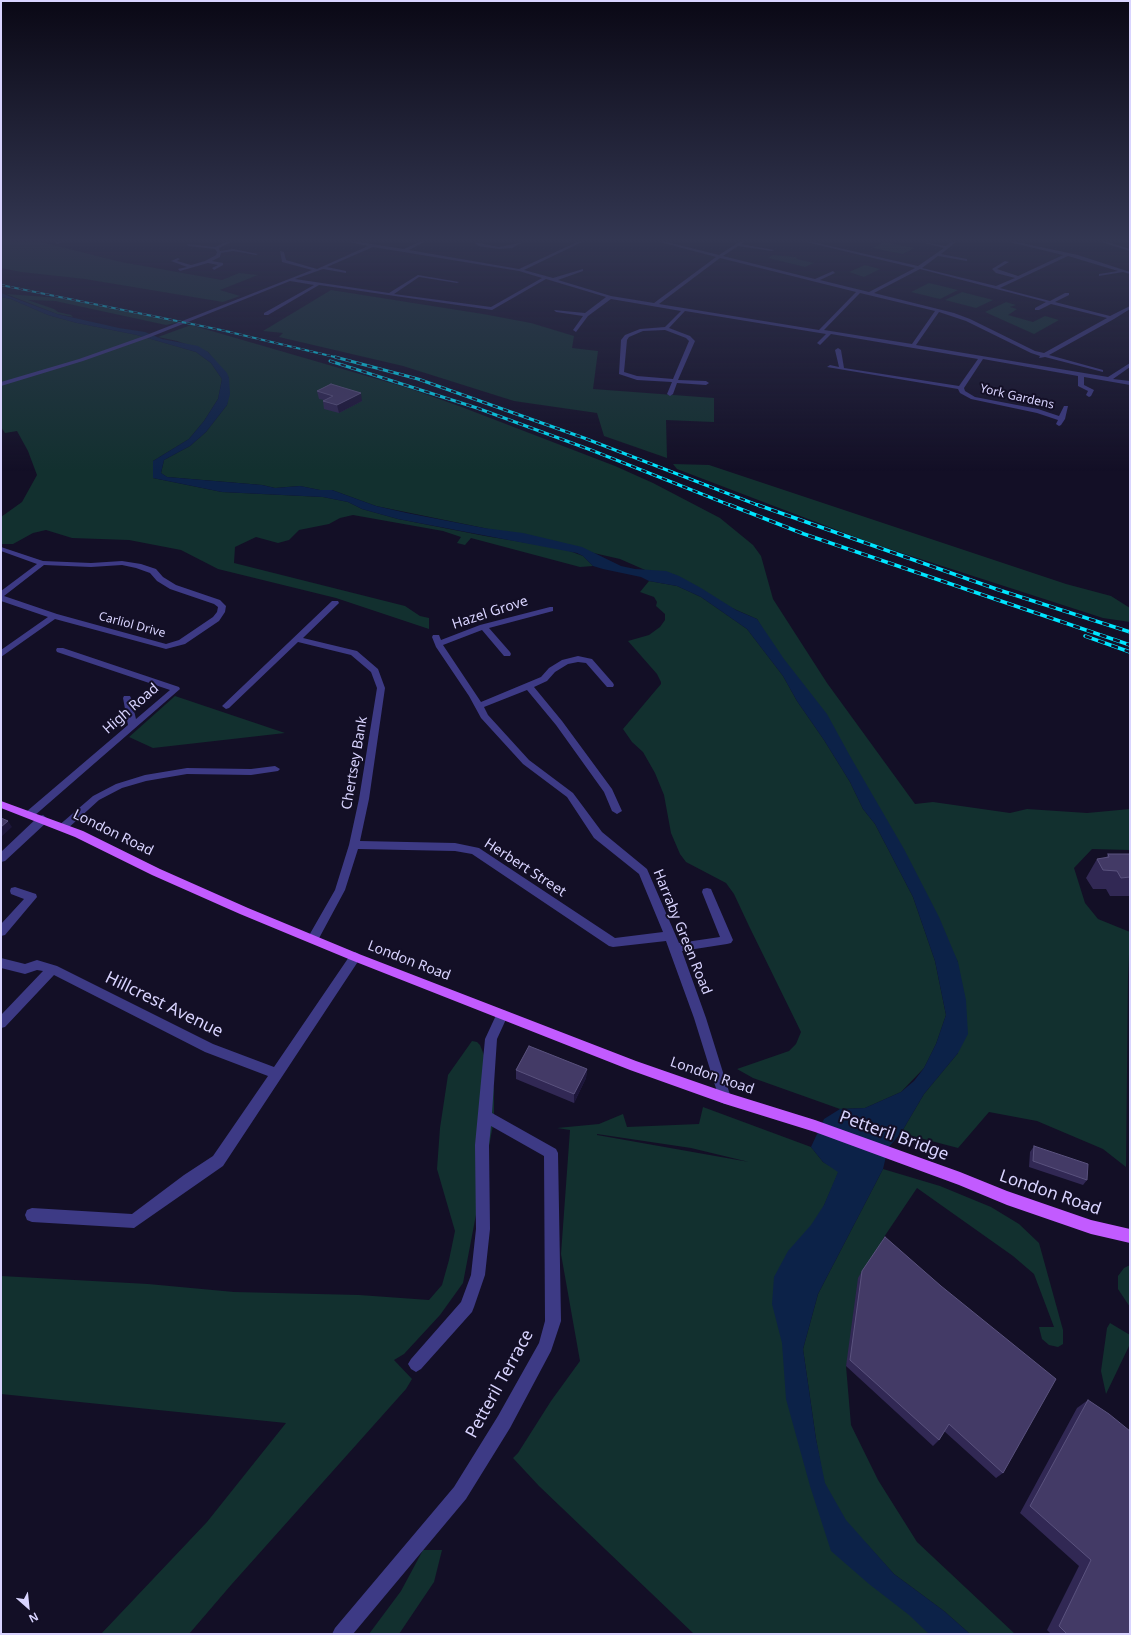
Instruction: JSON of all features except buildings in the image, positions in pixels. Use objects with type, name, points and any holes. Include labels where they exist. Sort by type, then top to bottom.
[{"type":"main road","name":"London Road","points":[[1,804],[62,827],[156,872],[244,911],[502,1015],[634,1066],[725,1098],[815,1126]]},
{"type":"main road","name":"Petteril Bridge","points":[[815,1126],[960,1179]]},
{"type":"main road","name":"London Road","points":[[960,1179],[1006,1198],[1091,1227],[1130,1236]]},
{"type":"street","points":[[1,384],[115,349],[191,318]]},
{"type":"street","points":[[576,330],[584,318]]},
{"type":"street","points":[[666,328],[676,318]]},
{"type":"street","points":[[735,318],[913,346],[1130,383]]},
{"type":"street","points":[[820,332],[833,318]]},
{"type":"street","points":[[913,346],[932,318]]},
{"type":"street","points":[[963,318],[1033,352],[1101,371]]},
{"type":"street","points":[[1038,358],[1111,318]]},
{"type":"street","points":[[670,394],[675,381],[692,342],[688,337],[666,328],[642,330],[627,336],[624,340],[621,373],[624,375],[637,378],[675,381],[706,383]]},
{"type":"street","points":[[820,343],[829,333]]},
{"type":"street","points":[[838,350],[842,369]]},
{"type":"street","name":"York Gardens","points":[[981,358],[961,388],[962,392],[973,398],[1038,411],[1060,422],[1066,407]]},
{"type":"street","points":[[1026,365],[1032,362]]},
{"type":"street","points":[[1108,379],[1130,365]]},
{"type":"street","points":[[830,367],[961,388]]},
{"type":"street","points":[[1081,374],[1081,386],[1091,390],[1089,394]]},
{"type":"street","name":"Carliol Drive","points":[[1,548],[42,563],[122,564],[138,566],[153,571],[173,587],[217,602],[222,606],[221,612],[216,619],[182,642],[166,647],[54,616],[1,598]]},
{"type":"street","points":[[1,595],[42,563]]},
{"type":"street","points":[[226,706],[335,603]]},
{"type":"street","name":"Hazel Grove","points":[[437,640],[550,609]]},
{"type":"street","points":[[1,654],[54,616]]},
{"type":"street","points":[[483,627],[507,654]]},
{"type":"street","name":"Chertsey Bank","points":[[296,639],[354,653],[375,671],[381,688],[364,798],[354,845],[340,890],[312,939]]},
{"type":"street","name":"Harraby Green Road","points":[[437,640],[484,716],[526,762],[570,795],[598,835],[643,872],[675,948],[700,1018],[725,1098]]},
{"type":"street","name":"High Road","points":[[30,814],[176,689],[60,650]]},
{"type":"street","points":[[479,706],[544,679],[552,670],[565,662],[578,659],[589,661],[610,685]]},
{"type":"street","points":[[529,686],[559,723],[609,791],[617,811]]},
{"type":"street","points":[[127,698],[133,726]]},
{"type":"street","points":[[62,827],[96,798],[119,786],[145,778],[187,771],[251,772],[275,769]]},
{"type":"street","points":[[1,858],[43,819]]},
{"type":"street","name":"Herbert Street","points":[[354,845],[455,847],[475,851],[613,943],[670,936]]},
{"type":"street","points":[[1,932],[32,897],[15,891]]},
{"type":"street","points":[[675,948],[727,940],[707,892]]},
{"type":"street","points":[[32,1215],[134,1220],[218,1161],[355,956]]},
{"type":"street","name":"Hillcrest Avenue","points":[[1,963],[25,969],[36,965],[53,969],[208,1048],[277,1074]]},
{"type":"street","points":[[1,1023],[53,969]]},
{"type":"street","points":[[416,1364],[467,1307],[478,1275],[483,1229],[482,1145],[491,1039],[502,1015]]},
{"type":"street","name":"Petteril Terrace","points":[[340,1634],[460,1493],[504,1422],[546,1346],[553,1321],[551,1152],[485,1116]]},
{"type":"green space","points":[[1,318],[60,318],[137,335],[196,352],[211,363],[222,379],[218,399],[204,421],[189,439],[153,461],[153,478],[222,492],[323,497],[348,502],[362,509],[398,519],[485,536],[564,549],[583,556],[593,566],[580,567],[471,538],[465,545],[457,543],[461,537],[443,531],[353,515],[340,518],[329,524],[299,530],[289,540],[278,543],[256,537],[235,547],[234,563],[405,606],[420,616],[429,618],[429,629],[336,598],[218,569],[181,550],[129,540],[72,538],[46,530],[33,533],[13,544],[1,544],[1,517],[22,502],[37,475],[28,451],[17,431],[5,433],[1,427]]},
{"type":"green space","points":[[135,318],[163,318],[181,322],[166,325]]},
{"type":"green space","points":[[284,318],[506,318],[531,323],[574,336],[572,348],[598,351],[593,389],[714,398],[714,422],[666,420],[667,458],[604,436],[597,413],[514,401],[403,366],[279,337],[283,333],[263,331]]},
{"type":"green space","points":[[999,318],[1020,318],[1033,322],[1040,318],[1059,320],[1034,334]]},
{"type":"green space","points":[[191,325],[408,388],[459,406],[615,466],[653,483],[720,518],[753,545],[761,556],[773,599],[827,683],[915,804],[933,802],[1010,813],[1027,809],[1087,813],[1130,809],[1130,850],[1092,849],[1074,868],[1085,903],[1098,919],[1130,932],[1128,977],[1126,1167],[1103,1149],[1037,1121],[989,1112],[958,1148],[901,1133],[924,1094],[958,1053],[958,962],[757,619],[620,559],[484,528],[376,506],[332,490],[320,490],[300,486],[275,488],[262,485],[167,477],[161,473],[164,460],[190,446],[206,432],[227,405],[229,378],[208,352],[177,341],[158,337]]},
{"type":"green space","points":[[673,464],[709,465],[1066,584],[1111,596],[1130,608],[1130,622],[1103,618],[871,543],[677,469]]},
{"type":"green space","points":[[649,581],[677,586],[701,597],[747,629],[783,676],[797,701],[824,740],[850,782],[863,809],[875,824],[913,897],[935,961],[946,1015],[936,1044],[924,1068],[901,1092],[865,1108],[840,1109],[753,1078],[737,1069],[789,1051],[796,1044],[801,1032],[734,894],[726,883],[686,862],[680,854],[671,833],[664,795],[655,773],[643,752],[632,742],[623,729],[661,684],[657,674],[628,641],[649,635],[660,627],[665,620],[665,614],[656,606],[657,602],[654,597],[640,592]]},
{"type":"green space","points":[[175,696],[285,733],[153,748],[129,737]]},
{"type":"green space","points":[[472,1041],[477,1042],[480,1045],[490,1070],[494,1090],[494,1120],[463,1283],[440,1315],[404,1354],[394,1360],[412,1379],[406,1389],[189,1634],[101,1634],[207,1522],[286,1423],[1,1394],[1,1276],[148,1284],[234,1292],[359,1295],[429,1300],[442,1285],[455,1231],[437,1169],[440,1128],[448,1075]]},
{"type":"green space","points":[[703,1107],[811,1147],[823,1162],[839,1171],[783,1300],[822,1472],[803,1349],[818,1294],[883,1169],[940,1186],[991,1207],[1019,1224],[1039,1243],[1063,1330],[1063,1344],[1058,1347],[1049,1345],[1042,1339],[1039,1327],[1054,1327],[1034,1274],[1013,1256],[917,1188],[880,1245],[846,1366],[851,1425],[878,1480],[917,1542],[1015,1634],[970,1634],[944,1611],[894,1574],[864,1541],[932,1634],[694,1634],[539,1486],[513,1458],[518,1453],[551,1401],[580,1361],[561,1254],[570,1130],[557,1128],[599,1124],[623,1114],[627,1127],[699,1124]],"holes":[[[597,1134],[691,1148],[749,1162]]]},
{"type":"green space","points":[[1130,1265],[1130,1307],[1118,1289],[1118,1276],[1124,1268]]},
{"type":"green space","points":[[1110,1323],[1130,1335],[1130,1344],[1106,1394],[1101,1371],[1107,1328]]},
{"type":"green space","points":[[423,1550],[442,1550],[434,1582],[399,1634],[369,1634],[401,1591]]},
{"type":"water","points":[[60,318],[76,318],[145,332],[162,339],[198,346],[208,352],[227,373],[229,378],[230,394],[227,405],[206,432],[190,446],[164,460],[161,473],[167,477],[262,485],[275,488],[300,486],[320,490],[332,490],[376,506],[484,528],[523,533],[582,547],[621,566],[635,569],[666,571],[701,588],[736,610],[757,619],[784,659],[827,714],[904,849],[939,917],[958,962],[966,1000],[968,1034],[958,1053],[924,1094],[901,1133],[888,1148],[883,1169],[818,1294],[803,1349],[816,1439],[825,1483],[846,1520],[894,1574],[944,1611],[970,1634],[929,1634],[909,1615],[869,1584],[831,1551],[810,1486],[786,1399],[782,1343],[772,1304],[774,1277],[788,1251],[811,1225],[824,1205],[838,1172],[823,1162],[811,1147],[824,1119],[840,1109],[865,1108],[901,1092],[914,1081],[924,1068],[936,1044],[946,1015],[935,961],[913,897],[875,824],[863,809],[850,782],[824,740],[797,701],[783,676],[747,629],[701,597],[677,586],[649,581],[641,577],[593,566],[583,556],[577,553],[398,519],[362,509],[348,502],[323,497],[222,492],[153,478],[153,461],[189,439],[204,421],[218,399],[222,379],[211,363],[196,352],[137,335]]},
{"type":"railway","points":[[164,318],[221,330],[337,357]]},
{"type":"railway","points":[[337,357],[418,379],[584,438],[760,506]]},
{"type":"railway","points":[[330,361],[477,408],[591,450],[732,506]]},
{"type":"railway","points":[[730,505],[804,534],[1130,645]]},
{"type":"railway","points":[[758,505],[999,590],[1130,632]]},
{"type":"railway","points":[[1085,636],[1130,652]]}]
